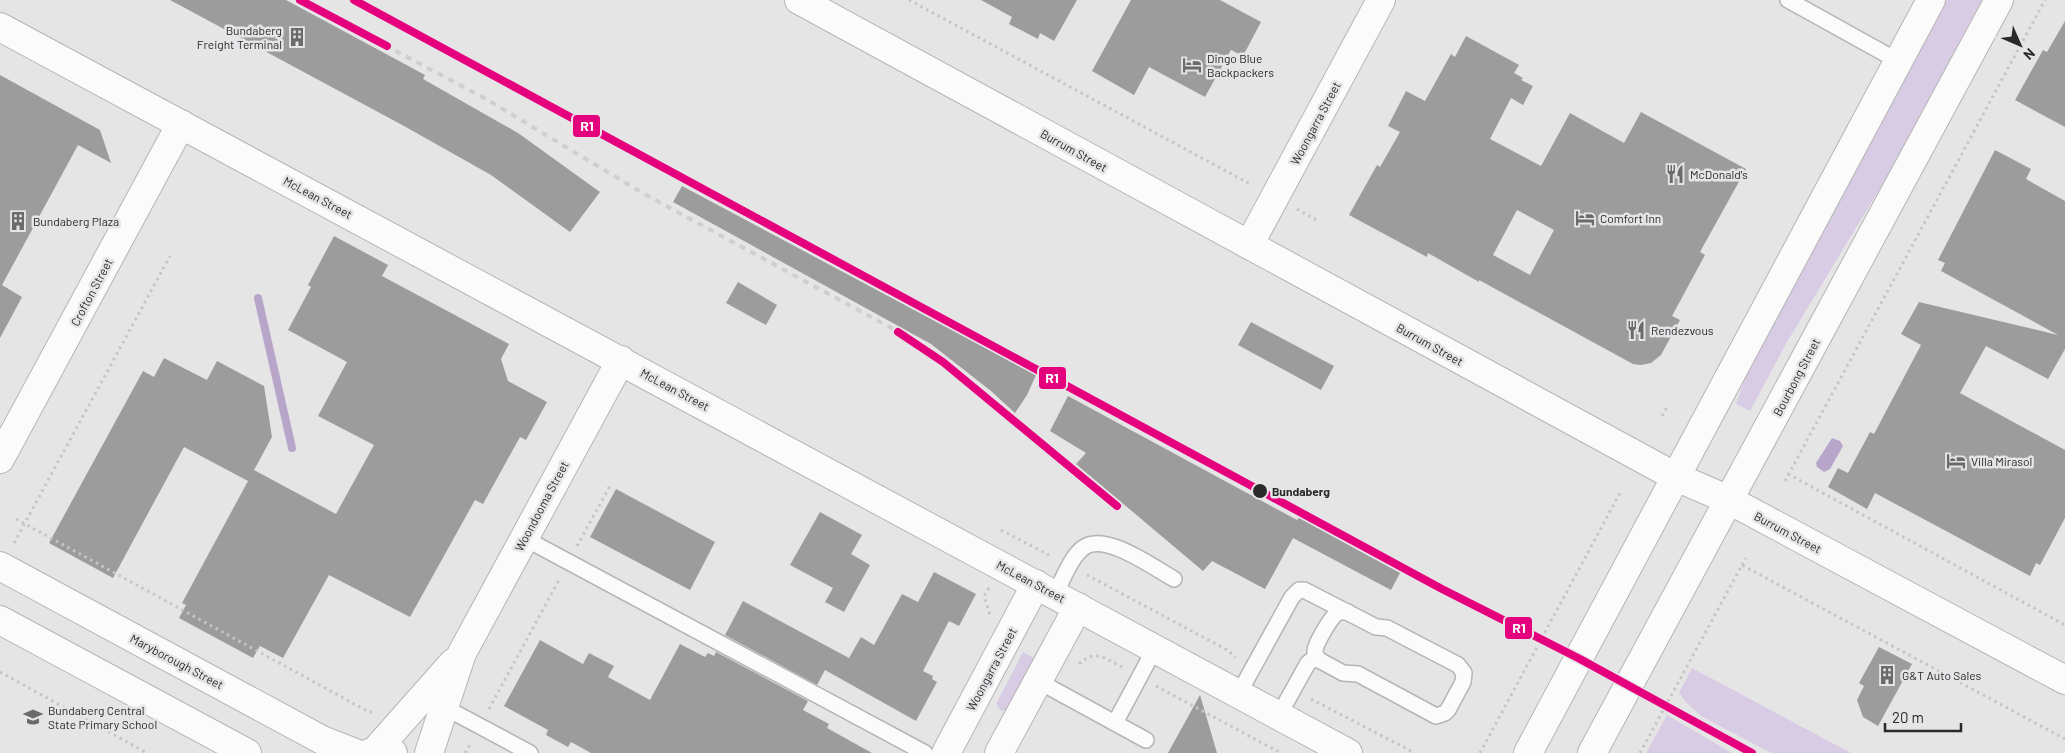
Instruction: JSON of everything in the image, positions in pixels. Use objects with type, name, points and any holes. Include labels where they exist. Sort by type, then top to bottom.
[{"type":"street","name":"Woongarra Street","points":[[1249,245],[1381,0]]},
{"type":"street","points":[[1528,753],[1931,0]]},
{"type":"street","name":"Bourbong Street","points":[[1592,753],[1999,0]]},
{"type":"street","name":"Burrum Street","points":[[806,2],[1676,477],[1729,500],[2065,680]]},
{"type":"street","name":"McLean Street","points":[[0,27],[1348,753]]},
{"type":"street","name":"Crofton Street","points":[[0,459],[181,124]]},
{"type":"street","name":"Woondooma Street","points":[[429,753],[462,652],[621,360]]},
{"type":"street","name":"Maryborough Street","points":[[6,557],[322,740],[373,753]]},
{"type":"street","name":"Woongarra Street","points":[[946,753],[1056,595]]},
{"type":"street","points":[[999,753],[1038,681],[1056,595]]},
{"type":"street","points":[[0,620],[247,753]]},
{"type":"street","name":"Woondooma Street","points":[[373,753],[392,735],[462,652]]},
{"type":"lane","points":[[1788,0],[1898,61]]},
{"type":"lane","points":[[524,538],[925,753]]},
{"type":"lane","points":[[1056,595],[1075,556],[1092,543],[1116,546],[1174,578]]},
{"type":"lane","points":[[1238,694],[1295,593],[1304,590],[1309,591],[1376,627],[1387,628],[1462,668],[1464,673],[1463,682],[1448,710],[1440,716],[1432,714],[1358,674],[1342,673],[1320,660],[1316,655],[1316,648],[1332,618],[1338,612],[1348,612]]},
{"type":"lane","points":[[1115,722],[1155,648]]},
{"type":"lane","points":[[1279,715],[1308,663],[1313,659],[1320,660]]},
{"type":"lane","points":[[1038,681],[1146,740]]},
{"type":"lane","points":[[444,706],[530,753]]},
{"type":"path","points":[[909,0],[1318,221]]},
{"type":"path","points":[[1785,481],[2045,0]]},
{"type":"path","points":[[6,557],[170,256]]},
{"type":"path","points":[[1662,416],[1667,407]]},
{"type":"path","points":[[1788,474],[2065,624]]},
{"type":"path","points":[[465,753],[611,484]]},
{"type":"path","points":[[1480,753],[1621,491]]},
{"type":"path","points":[[16,519],[369,712],[381,712]]},
{"type":"path","points":[[1001,530],[1049,555]]},
{"type":"path","points":[[1640,753],[1746,558]]},
{"type":"path","points":[[1742,565],[2065,738]]},
{"type":"path","points":[[0,672],[147,753]]},
{"type":"shaded area","points":[[1947,0],[1982,0],[1894,165],[1787,342],[1750,411],[1736,404],[1751,361]]},
{"type":"shaded area","points":[[1832,438],[1840,441],[1843,446],[1830,469],[1824,472],[1817,467],[1816,463]]},
{"type":"shaded area","points":[[1023,652],[1036,659],[1007,710],[1001,711],[996,704]]},
{"type":"shaded area","points":[[1692,668],[1851,753],[1771,753],[1701,716],[1679,693]]},
{"type":"shaded area","points":[[1667,715],[1732,753],[1646,753]]},
{"type":"building","points":[[170,0],[286,0],[425,75],[423,79],[518,133],[600,192],[570,232],[491,175]]},
{"type":"building","points":[[981,0],[1077,0],[1054,41],[1040,33],[1038,39],[1009,24],[1012,17]]},
{"type":"building","points":[[1131,0],[1220,0],[1261,22],[1243,56],[1231,50],[1205,97],[1149,67],[1134,95],[1092,71]]},
{"type":"building","points":[[2065,21],[2065,127],[2015,100],[2043,50],[2047,52]]},
{"type":"building","points":[[1466,36],[1519,65],[1514,73],[1523,78],[1521,80],[1533,86],[1523,105],[1511,98],[1490,139],[1541,166],[1570,113],[1624,143],[1641,112],[1746,169],[1700,252],[1705,255],[1672,316],[1680,320],[1661,355],[1651,363],[1633,364],[1428,253],[1427,257],[1349,215],[1377,165],[1380,167],[1400,132],[1388,126],[1406,91],[1425,101],[1451,54],[1455,57]],"holes":[[[1517,210],[1554,230],[1530,275],[1493,255]]]},
{"type":"building","name":"Bundaberg Plaza","points":[[0,75],[100,130],[111,163],[78,145],[2,285],[22,297],[0,338]]},
{"type":"building","points":[[1995,150],[2031,169],[2026,179],[2065,201],[2065,349],[2048,379],[1986,346],[1960,393],[2065,450],[2065,518],[2040,565],[2036,563],[2030,576],[1875,493],[1867,509],[1828,487],[1838,468],[1848,473],[1870,432],[1874,434],[1921,345],[1901,334],[1919,302],[2058,335],[1941,271],[1945,263],[1938,260]]},
{"type":"building","points":[[682,186],[1036,375],[1027,395],[1015,413],[991,391],[931,344],[673,202]]},
{"type":"building","points":[[334,236],[388,265],[382,276],[509,344],[501,359],[508,381],[547,402],[526,440],[520,437],[483,504],[475,500],[410,617],[329,575],[283,658],[260,646],[253,658],[179,618],[186,605],[182,603],[248,481],[184,447],[113,578],[49,543],[143,371],[154,377],[164,358],[207,380],[217,361],[264,386],[272,437],[254,470],[336,514],[374,445],[318,416],[347,362],[288,330],[311,287],[308,285]]},
{"type":"building","points":[[738,282],[777,305],[766,325],[726,303]]},
{"type":"building","points":[[1251,322],[1334,366],[1321,390],[1238,345]]},
{"type":"building","points":[[1068,396],[1297,520],[1299,518],[1400,573],[1391,590],[1293,538],[1265,589],[1212,561],[1203,571],[1076,464],[1086,453],[1050,431]]},
{"type":"building","points":[[616,489],[715,542],[690,590],[590,537]]},
{"type":"building","points":[[820,512],[862,535],[851,554],[870,565],[844,612],[825,602],[833,588],[790,565]]},
{"type":"building","points":[[934,572],[976,594],[959,626],[949,621],[923,671],[933,676],[932,679],[937,682],[916,721],[825,670],[817,685],[725,635],[743,601],[849,658],[861,637],[874,645],[902,594],[918,602]]},
{"type":"building","points":[[540,640],[583,664],[589,653],[614,666],[608,677],[650,700],[680,644],[705,657],[708,653],[714,656],[716,652],[808,701],[803,710],[829,724],[827,728],[872,753],[591,753],[571,742],[568,747],[546,735],[548,730],[504,706]]},
{"type":"building","name":"G&T Auto Sales","points":[[1879,647],[1912,664],[1878,726],[1863,717],[1857,700],[1864,686],[1859,683]]},
{"type":"building","points":[[1200,695],[1217,753],[1168,753]]},
{"type":"waterway","points":[[258,298],[292,448]]},
{"type":"railway","points":[[300,0],[486,99],[646,195],[895,330],[943,362],[1117,506]]},
{"type":"transit line","name":"R1","points":[[300,0],[387,46]]},
{"type":"transit line","name":"R1","points":[[354,0],[1442,589],[1580,659],[1752,753]]},
{"type":"transit line","name":"R1","points":[[898,332],[943,362],[1117,506]]},
{"type":"place","name":"Bundaberg Freight Terminal","points":[[297,37]]},
{"type":"place","name":"Dingo Blue Backpackers","points":[[1192,65]]},
{"type":"place","name":"McDonald's","points":[[1675,174]]},
{"type":"place","name":"Comfort Inn","points":[[1585,218]]},
{"type":"place","name":"Bundaberg Plaza","points":[[18,221]]},
{"type":"place","name":"Rendezvous","points":[[1636,330]]},
{"type":"place","name":"Villa Mirasol","points":[[1956,461]]},
{"type":"place","name":"Bundaberg","points":[[1260,491]]},
{"type":"place","name":"G&T Auto Sales","points":[[1887,675]]},
{"type":"place","name":"Bundaberg Central State Primary School","points":[[33,717]]}]
